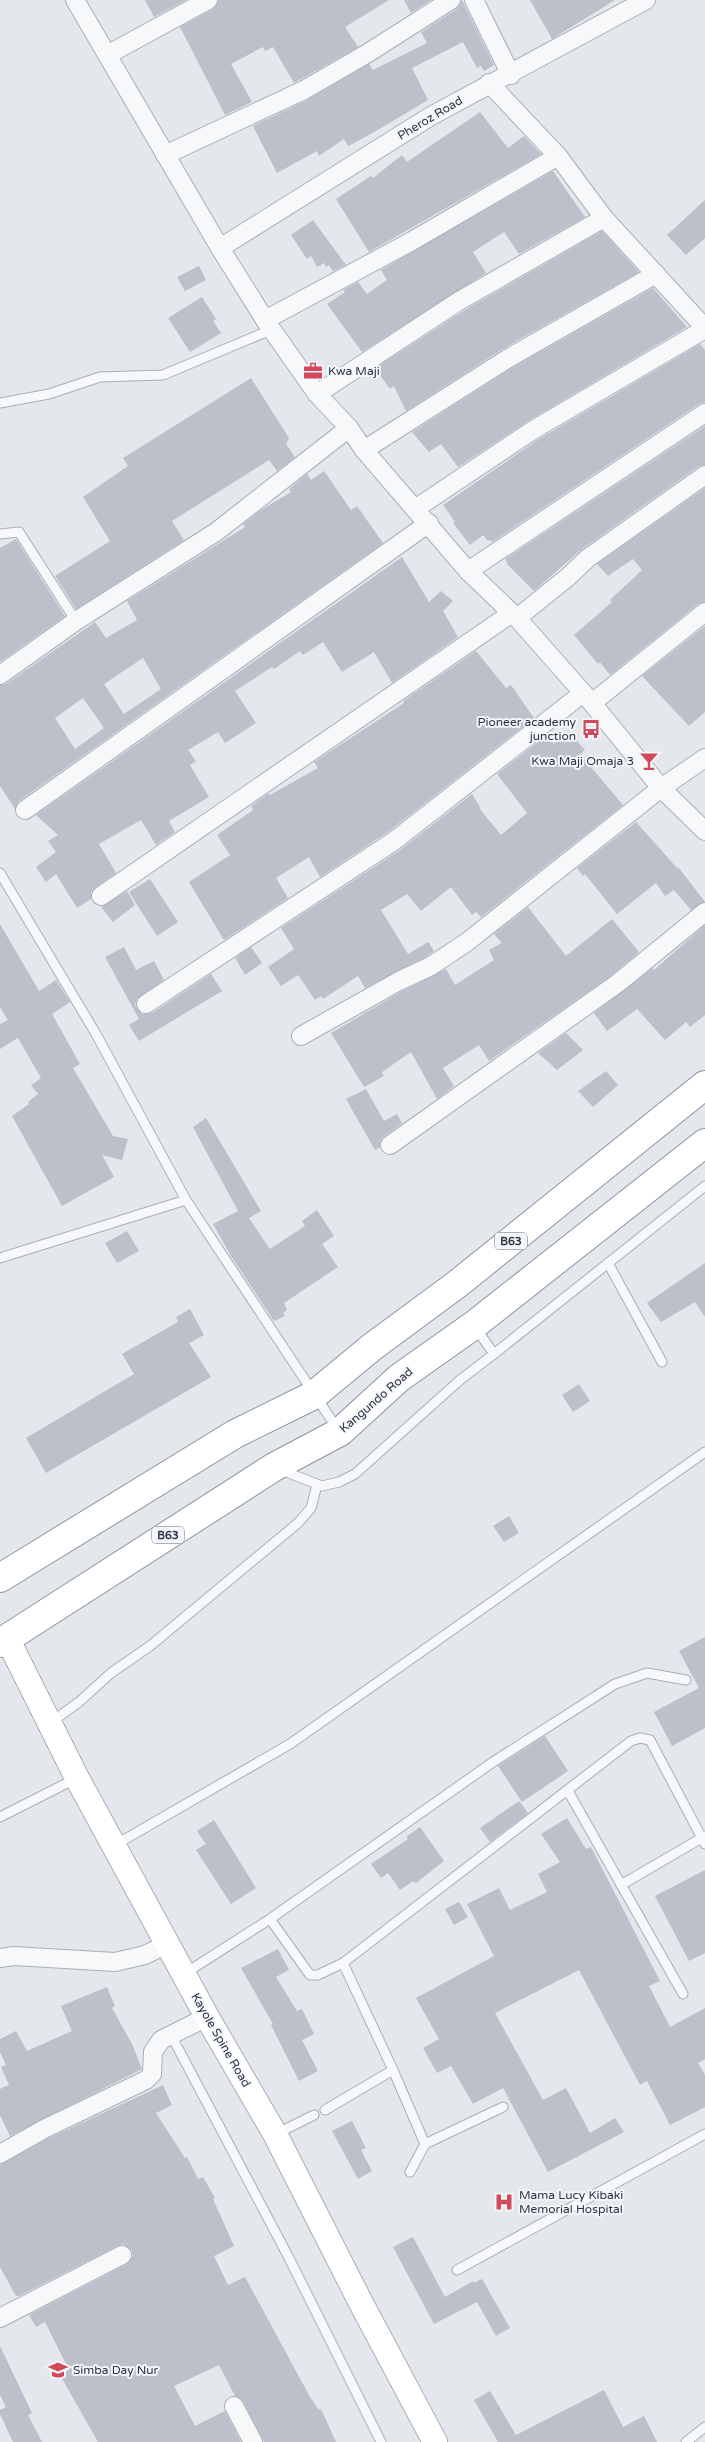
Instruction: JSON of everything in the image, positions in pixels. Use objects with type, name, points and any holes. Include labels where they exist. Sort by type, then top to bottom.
[{"type":"highway","name":"B63","points":[[0,1578],[235,1434],[314,1395],[372,1347],[456,1285],[705,1085]]},
{"type":"highway","name":"Kangundo Road","points":[[4,1640],[274,1467],[340,1432],[399,1378],[474,1325],[705,1143]]},
{"type":"main road","name":"Kayole Spine Road","points":[[4,1640],[207,2017],[275,2134],[360,2303],[435,2442]]},
{"type":"street","points":[[75,0],[220,248],[317,394],[349,428],[364,450],[468,570],[514,616],[588,698],[661,788],[705,831]]},
{"type":"street","points":[[107,55],[208,0]]},
{"type":"street","points":[[165,155],[304,90],[368,53],[451,0]]},
{"type":"street","points":[[474,0],[511,75]]},
{"type":"street","name":"Pheroz Road","points":[[220,248],[332,177],[489,83],[511,75],[646,0]]},
{"type":"street","points":[[415,509],[533,430],[705,328],[604,218],[558,156],[489,83]]},
{"type":"street","points":[[270,324],[558,156]]},
{"type":"street","points":[[317,394],[459,301],[604,218]]},
{"type":"street","points":[[364,450],[507,359],[656,274]]},
{"type":"street","points":[[468,570],[705,413]]},
{"type":"street","points":[[0,676],[76,621],[216,532],[349,428]]},
{"type":"street","points":[[101,896],[514,616],[568,577],[588,558],[705,475]]},
{"type":"street","points":[[25,810],[428,523]]},
{"type":"street","points":[[146,1004],[394,841],[705,612]]},
{"type":"street","points":[[301,1036],[399,981],[431,966],[467,942],[661,788],[705,758]]},
{"type":"street","points":[[390,1145],[618,983],[705,912]]},
{"type":"street","points":[[0,1958],[14,1956],[115,1962],[144,1955],[167,1944]]},
{"type":"street","points":[[0,2154],[44,2129],[146,2080],[152,2074],[153,2052],[156,2045],[161,2040],[207,2017]]},
{"type":"street","points":[[0,2318],[122,2255]]},
{"type":"street","points":[[234,2406],[253,2442]]},
{"type":"lane","points":[[0,404],[49,394],[100,377],[164,375],[270,324]]},
{"type":"lane","points":[[0,534],[19,532],[76,621]]},
{"type":"lane","points":[[0,873],[96,1034],[186,1200],[340,1432]]},
{"type":"lane","points":[[274,1467],[322,1486],[340,1482],[354,1474],[460,1380],[705,1186]]},
{"type":"lane","points":[[0,1258],[186,1200]]},
{"type":"lane","points":[[608,1263],[662,1362]]},
{"type":"lane","points":[[474,1325],[494,1354]]},
{"type":"lane","points":[[114,1846],[290,1744],[705,1452]]},
{"type":"lane","points":[[50,1723],[79,1702],[111,1673],[150,1646],[261,1555],[311,1508],[317,1485]]},
{"type":"lane","points":[[184,1974],[270,1919],[493,1762],[615,1684],[647,1673],[660,1673],[686,1680]]},
{"type":"lane","points":[[270,1919],[310,1975],[318,1975],[343,1963],[631,1741],[640,1738],[650,1740],[704,1839],[621,1884]]},
{"type":"lane","points":[[0,1816],[77,1778]]},
{"type":"lane","points":[[568,1791],[683,1994]]},
{"type":"lane","points":[[343,1963],[425,2144]]},
{"type":"lane","points":[[171,2035],[288,2256],[381,2442]]},
{"type":"lane","points":[[325,2110],[393,2070]]},
{"type":"lane","points":[[410,2172],[425,2144],[503,2107]]},
{"type":"lane","points":[[275,2134],[314,2115]]},
{"type":"lane","points":[[457,2270],[705,2134]]},
{"type":"lane","points":[[686,2442],[705,2427]]},
{"type":"building","points":[[145,0],[186,0],[154,17]]},
{"type":"building","points":[[219,0],[389,0],[345,27],[358,47],[294,83],[273,47],[265,51],[263,47],[231,64],[252,102],[225,115],[180,27],[213,9]]},
{"type":"building","points":[[404,0],[431,0],[411,13]]},
{"type":"building","points":[[462,0],[494,65],[484,71],[481,66],[477,68],[463,42],[412,68],[428,100],[348,146],[344,139],[319,156],[317,151],[277,173],[253,126],[309,99],[369,64],[373,70],[427,43],[421,32],[457,9]]},
{"type":"building","points":[[530,0],[615,0],[552,39]]},
{"type":"building","points":[[480,112],[508,148],[524,136],[541,154],[369,252],[336,199],[371,176],[373,178],[402,155],[407,162]]},
{"type":"building","points":[[553,171],[585,217],[519,254],[504,232],[473,252],[486,273],[362,352],[327,304],[345,292],[343,290],[358,282],[367,294],[387,280],[381,270]]},
{"type":"building","points":[[705,200],[705,238],[686,255],[667,235]]},
{"type":"building","points":[[313,220],[346,265],[333,271],[329,265],[326,267],[324,263],[317,267],[311,256],[307,259],[291,235]]},
{"type":"building","points":[[602,231],[639,272],[501,350],[406,411],[394,386],[390,389],[375,368],[465,310]]},
{"type":"building","points":[[199,266],[206,280],[185,291],[177,277]]},
{"type":"building","points":[[653,288],[687,327],[528,421],[458,467],[441,444],[429,452],[412,432],[512,368]]},
{"type":"building","points":[[202,297],[216,319],[213,321],[221,333],[190,352],[168,318]]},
{"type":"building","points":[[700,344],[705,350],[705,402],[699,404],[492,542],[488,541],[483,535],[470,545],[453,523],[455,522],[443,505],[539,439]]},
{"type":"building","points":[[251,378],[289,438],[286,444],[295,457],[277,471],[269,460],[172,521],[184,540],[76,609],[55,576],[110,541],[83,497],[128,466],[123,458]]},
{"type":"building","points":[[705,426],[705,465],[699,466],[582,549],[534,591],[508,565],[505,559]]},
{"type":"building","points":[[324,471],[351,510],[357,506],[383,543],[19,801],[15,809],[0,786],[0,685],[6,684],[95,622],[106,638],[137,620],[127,601],[245,527],[243,524],[261,510],[291,492],[289,489],[307,474],[311,480]],"holes":[[[143,658],[161,689],[124,714],[104,684]],[[83,698],[104,728],[75,749],[55,718]]]},
{"type":"building","points":[[705,488],[705,602],[698,604],[610,675],[600,662],[598,664],[574,635],[612,602],[610,600],[642,570],[633,559],[608,576],[597,564]]},
{"type":"building","points":[[16,539],[65,616],[0,662],[0,548]]},
{"type":"building","points":[[402,557],[429,602],[441,591],[453,601],[443,611],[458,637],[392,683],[374,652],[342,672],[323,642],[303,655],[300,651],[274,669],[272,667],[235,691],[256,723],[225,743],[218,732],[188,750],[196,761],[190,765],[209,797],[169,821],[175,832],[156,845],[141,820],[99,844],[116,873],[95,888],[91,892],[91,899],[77,908],[56,874],[46,882],[36,867],[56,852],[48,841],[58,835],[36,815]]},
{"type":"building","points":[[705,626],[705,712],[689,726],[642,676]]},
{"type":"building","points":[[476,651],[506,688],[511,685],[534,718],[388,832],[320,877],[309,857],[276,878],[288,898],[224,940],[189,882],[230,855],[217,835],[253,810],[251,806],[269,793],[270,795],[318,768],[314,762],[404,703],[403,701]]},
{"type":"building","points":[[568,731],[585,750],[580,754],[623,805],[481,917],[476,912],[472,915],[451,887],[421,911],[407,894],[381,910],[408,954],[428,942],[434,951],[426,957],[365,988],[358,976],[323,999],[321,996],[315,1000],[298,975],[281,986],[268,967],[294,949],[281,928],[400,850],[472,794],[479,808],[501,835],[527,813],[497,774],[547,735],[554,744]]},
{"type":"building","points":[[636,822],[679,868],[705,902],[691,910],[674,890],[665,896],[656,883],[617,914],[585,874],[583,876],[577,868]]},
{"type":"building","points":[[150,879],[178,922],[157,936],[129,892]]},
{"type":"building","points":[[127,891],[135,905],[113,922],[101,907]]},
{"type":"building","points":[[528,907],[566,956],[612,919],[639,952],[612,975],[489,1061],[479,1045],[443,1068],[454,1086],[437,1099],[411,1052],[382,1072],[384,1076],[364,1087],[331,1033],[404,990],[446,969],[455,985],[494,960],[489,950],[502,943],[494,934]]},
{"type":"building","points":[[0,924],[39,991],[56,980],[70,1002],[52,1014],[80,1064],[73,1068],[113,1136],[128,1139],[122,1160],[102,1155],[114,1177],[62,1206],[12,1116],[29,1104],[28,1102],[38,1094],[31,1085],[41,1078],[18,1038],[0,1049],[0,1024],[8,1020],[0,1007]]},
{"type":"building","points":[[704,926],[705,1015],[690,1027],[686,1022],[665,1040],[637,1009],[607,1031],[594,1013],[653,968],[654,970]]},
{"type":"building","points":[[124,947],[136,970],[154,961],[164,980],[137,999],[135,1005],[142,1014],[152,1013],[211,974],[222,991],[139,1041],[129,1025],[139,1019],[105,957]]},
{"type":"building","points":[[251,947],[262,963],[245,975],[235,958]]},
{"type":"building","points":[[566,1033],[583,1050],[557,1070],[538,1053]]},
{"type":"building","points":[[606,1071],[618,1085],[593,1107],[578,1091]]},
{"type":"building","points":[[366,1089],[384,1121],[397,1114],[402,1123],[383,1137],[380,1141],[380,1147],[375,1150],[346,1099]]},
{"type":"building","points":[[206,1118],[261,1211],[249,1218],[270,1249],[305,1226],[302,1221],[317,1210],[334,1236],[322,1244],[338,1267],[284,1303],[287,1310],[283,1313],[285,1316],[274,1321],[231,1256],[213,1224],[238,1211],[193,1127]]},
{"type":"building","points":[[127,1231],[139,1251],[117,1263],[105,1243]]},
{"type":"building","points":[[705,1263],[705,1317],[695,1302],[661,1322],[647,1303]]},
{"type":"building","points":[[190,1309],[204,1335],[189,1343],[211,1377],[46,1473],[26,1438],[134,1374],[122,1354],[178,1322],[176,1317]]},
{"type":"building","points":[[579,1384],[590,1401],[573,1412],[562,1395]]},
{"type":"building","points":[[509,1516],[519,1533],[504,1542],[493,1526]]},
{"type":"building","points":[[705,1637],[705,1728],[672,1746],[654,1712],[699,1688],[679,1651]]},
{"type":"building","points":[[545,1736],[568,1771],[522,1802],[498,1766]]},
{"type":"building","points":[[519,1801],[528,1813],[490,1842],[480,1828]]},
{"type":"building","points":[[567,1818],[586,1849],[591,1847],[660,1981],[649,1986],[670,2027],[705,2008],[705,2059],[698,2063],[705,2075],[705,2107],[670,2125],[647,2081],[640,2085],[579,1970],[495,2013],[543,2100],[566,2088],[590,2133],[615,2118],[624,2132],[548,2172],[503,2088],[473,2104],[451,2066],[437,2073],[423,2048],[439,2039],[416,1998],[494,1956],[467,1904],[499,1888],[510,1910],[547,1892],[538,1874],[560,1862],[541,1834]]},
{"type":"building","points":[[214,1820],[256,1888],[231,1904],[196,1850],[206,1844],[197,1831]]},
{"type":"building","points":[[420,1827],[444,1861],[416,1883],[413,1881],[400,1890],[388,1873],[381,1878],[371,1864],[408,1839],[406,1837]]},
{"type":"building","points":[[705,1870],[705,1953],[689,1961],[655,1896]]},
{"type":"building","points":[[459,1902],[468,1917],[454,1925],[445,1909]]},
{"type":"building","points":[[278,1949],[289,1970],[276,1977],[297,2011],[302,2009],[314,2034],[302,2040],[318,2071],[299,2081],[271,2025],[273,2024],[241,1968]]},
{"type":"building","points":[[107,1987],[115,2006],[112,2008],[132,2044],[142,2069],[10,2136],[0,2115],[0,2089],[9,2085],[1,2067],[6,2065],[0,2052],[0,2039],[16,2031],[27,2051],[72,2031],[61,2006]]},
{"type":"building","points":[[163,2085],[172,2105],[156,2113],[185,2158],[187,2157],[198,2179],[203,2177],[215,2198],[213,2199],[234,2246],[214,2256],[228,2285],[245,2277],[310,2397],[319,2410],[321,2409],[336,2442],[264,2442],[243,2401],[235,2396],[219,2365],[174,2386],[195,2426],[225,2411],[241,2442],[98,2442],[60,2375],[69,2370],[45,2322],[36,2327],[29,2315],[127,2264],[133,2256],[131,2250],[123,2244],[117,2246],[19,2296],[16,2296],[0,2267],[0,2165],[49,2138]]},
{"type":"building","points":[[352,2121],[366,2148],[361,2150],[372,2171],[358,2179],[332,2131]]},
{"type":"building","points":[[413,2237],[445,2297],[473,2281],[474,2283],[482,2279],[510,2328],[496,2336],[477,2302],[434,2324],[393,2247]]},
{"type":"building","points":[[0,2346],[32,2413],[28,2415],[42,2442],[13,2442],[0,2414],[0,2410],[6,2407],[0,2395]]},
{"type":"building","points":[[604,2390],[623,2427],[644,2416],[657,2442],[498,2442],[474,2400],[490,2391],[516,2435]]},
{"type":"place","name":"Kwa Maji","points":[[313,371]]},
{"type":"place","name":"Pioneer academy junction","points":[[591,729]]},
{"type":"place","name":"Kwa Maji Omaja 3","points":[[649,761]]},
{"type":"place","name":"Mama Lucy Kibaki Memorial Hospital","points":[[504,2202]]},
{"type":"place","name":"Simba Day Nur","points":[[58,2370]]}]
